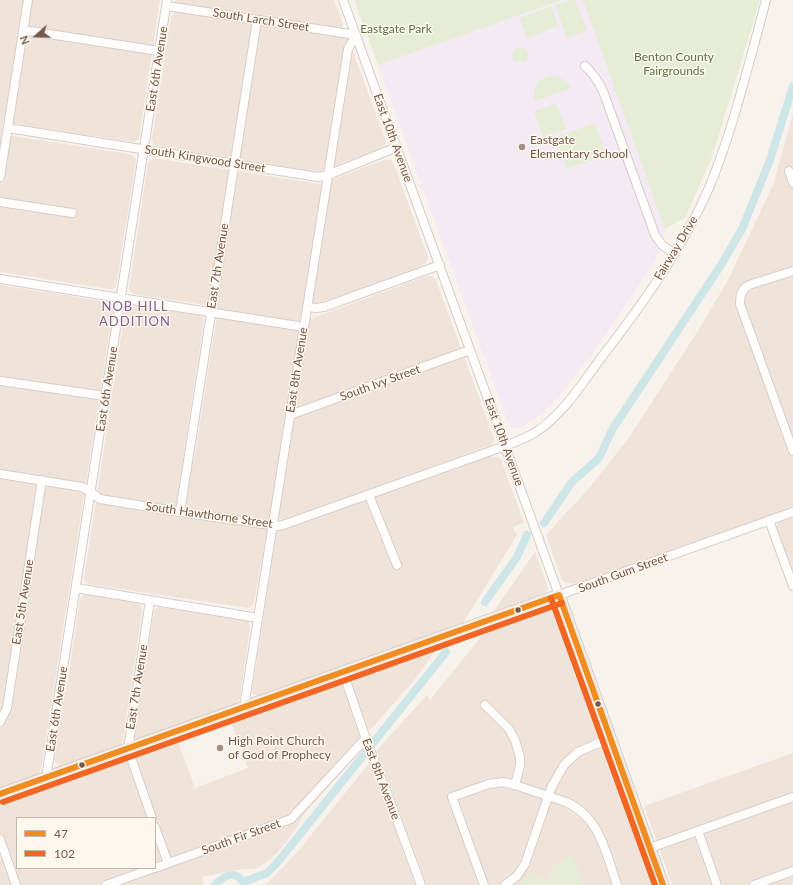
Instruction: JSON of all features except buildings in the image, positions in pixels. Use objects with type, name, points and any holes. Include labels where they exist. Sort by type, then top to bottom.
[{"type":"main road","name":"South Gum Street","points":[[0,794],[559,596]]},
{"type":"main road","name":"East 10th Avenue","points":[[559,596],[663,885]]},
{"type":"street","points":[[0,177],[28,0]]},
{"type":"street","name":"East 10th Avenue","points":[[343,0],[559,596]]},
{"type":"street","name":"Fairway Drive","points":[[505,446],[535,432],[549,422],[562,409],[615,340],[675,254],[699,210],[719,163],[735,115],[766,0]]},
{"type":"street","name":"South Larch Street","points":[[167,3],[257,20],[356,35]]},
{"type":"street","name":"East 6th Avenue","points":[[46,778],[167,3]]},
{"type":"street","name":"East 7th Avenue","points":[[180,512],[257,20]]},
{"type":"street","points":[[23,30],[159,51]]},
{"type":"street","name":"East 8th Avenue","points":[[244,707],[348,49],[356,35]]},
{"type":"street","points":[[585,66],[593,73],[603,91],[655,235],[662,244],[675,254]]},
{"type":"street","name":"South Kingwood Street","points":[[8,128],[318,177],[328,175],[397,147]]},
{"type":"street","points":[[789,171],[793,184]]},
{"type":"street","points":[[0,202],[72,213]]},
{"type":"street","points":[[307,307],[324,307],[440,265]]},
{"type":"street","points":[[793,271],[749,285],[741,291],[740,296],[740,304],[793,451]]},
{"type":"street","points":[[0,279],[304,327]]},
{"type":"street","name":"South Ivy Street","points":[[290,415],[470,350]]},
{"type":"street","points":[[0,381],[105,396]]},
{"type":"street","name":"South Hawthorne Street","points":[[0,474],[82,487],[100,499],[272,526],[283,525],[505,446]]},
{"type":"street","name":"East 5th Avenue","points":[[0,722],[6,708],[42,480]]},
{"type":"street","points":[[369,495],[397,565]]},
{"type":"street","name":"South Gum Street","points":[[559,596],[793,512]]},
{"type":"street","points":[[769,520],[793,586]]},
{"type":"street","points":[[76,588],[258,618]]},
{"type":"street","name":"East 7th Avenue","points":[[150,600],[128,749],[152,817]]},
{"type":"street","name":"East 8th Avenue","points":[[343,672],[368,746],[421,885]]},
{"type":"street","points":[[485,705],[509,729],[515,740],[520,757],[520,765],[515,785]]},
{"type":"street","points":[[505,885],[518,876],[525,864],[551,788],[564,765],[578,752],[610,738]]},
{"type":"street","name":"South Fir Street","points":[[156,868],[291,819],[368,746]]},
{"type":"street","points":[[484,885],[452,797],[496,782],[515,785],[549,796],[572,805],[583,812],[595,826],[600,836],[617,885]]},
{"type":"street","points":[[650,848],[793,797]]},
{"type":"street","points":[[156,830],[168,863]]},
{"type":"street","points":[[698,831],[717,885]]},
{"type":"street","points":[[0,839],[16,885]]},
{"type":"street","name":"South Fir Street","points":[[106,885],[152,869]]},
{"type":"street","points":[[754,885],[793,871]]},
{"type":"shaded area","points":[[0,0],[160,0],[139,139],[133,142],[3,122],[1,134],[130,154],[135,157],[136,161],[116,286],[113,289],[0,272]]},
{"type":"shaded area","points":[[175,0],[334,0],[343,25],[341,29],[180,4]]},
{"type":"shaded area","name":"Eastgate Elementary School","points":[[562,0],[583,0],[666,230],[655,261],[590,356],[560,395],[540,415],[518,429],[511,427],[508,422],[378,65]]},
{"type":"shaded area","points":[[176,12],[348,38],[386,142],[382,148],[319,172],[154,145],[152,139],[171,17]]},
{"type":"shaded area","points":[[793,114],[793,508],[581,584],[567,583],[562,580],[546,535],[591,486],[630,436],[701,326],[728,280],[773,185]]},
{"type":"shaded area","points":[[154,158],[320,184],[384,160],[390,160],[393,162],[428,257],[426,263],[409,272],[302,309],[277,475],[254,603],[248,608],[87,584],[84,578],[125,311],[127,308],[138,305],[198,315],[204,320],[183,459],[194,461],[218,307],[133,294],[129,289],[148,163]]},
{"type":"shaded area","points":[[427,276],[432,276],[435,278],[494,438],[493,442],[491,445],[286,520],[280,519],[278,517],[310,319]]},
{"type":"shaded area","points":[[0,285],[108,302],[112,305],[113,310],[41,770],[36,775],[0,788]]},
{"type":"shaded area","points":[[485,457],[498,457],[501,460],[524,523],[513,527],[517,535],[463,623],[259,695],[253,695],[252,691],[275,535],[277,532]]},
{"type":"shaded area","points":[[793,516],[793,573],[777,531],[777,526],[781,520]]},
{"type":"shaded area","points":[[535,552],[548,587],[547,591],[544,594],[493,612]]},
{"type":"shaded area","points":[[85,595],[139,603],[142,611],[123,740],[120,745],[62,766],[54,760],[80,599]]},
{"type":"shaded area","points":[[160,607],[246,620],[249,623],[250,627],[240,699],[236,704],[137,739],[134,734],[154,611],[156,608]]},
{"type":"shaded area","points":[[549,608],[556,611],[655,885],[583,885],[572,855],[554,866],[546,880],[521,883],[523,885],[426,885],[389,783],[386,776],[383,775],[375,752],[427,695],[430,700],[489,627],[535,611]]},
{"type":"shaded area","points":[[439,645],[420,673],[374,726],[367,731],[350,680],[351,677]]},
{"type":"shaded area","points":[[338,681],[342,684],[365,746],[304,814],[296,829],[280,850],[257,868],[230,871],[203,877],[203,885],[0,885],[0,859],[3,857],[0,848],[0,802],[177,738],[195,788],[248,768],[230,720]]},
{"type":"shaded area","points":[[793,753],[793,885],[672,885],[644,806]]},
{"type":"shaded area","points":[[370,762],[416,885],[266,885],[299,850]]},
{"type":"green space","name":"Eastgate Park","points":[[354,0],[562,0],[378,65]]},
{"type":"green space","points":[[570,0],[575,0],[587,30],[567,38],[555,5]]},
{"type":"green space","name":"Benton County Fairgrounds","points":[[583,0],[760,0],[712,157],[685,218],[665,229]]},
{"type":"green space","points":[[551,6],[558,26],[527,38],[520,18]]},
{"type":"green space","points":[[517,47],[523,47],[528,52],[526,61],[523,63],[517,63],[512,58],[512,52]]},
{"type":"green space","points":[[553,76],[561,78],[570,86],[569,89],[535,101],[534,91],[537,83],[543,78]]},
{"type":"green space","points":[[556,103],[566,129],[543,137],[534,111]]},
{"type":"green space","points":[[595,123],[606,155],[567,169],[556,137]]},
{"type":"green space","points":[[572,855],[583,885],[523,885],[521,883],[530,872],[546,880],[554,866]]},
{"type":"waterway","points":[[544,523],[572,482],[599,458],[612,430],[721,265],[742,229],[770,160],[793,86]]},
{"type":"waterway","points":[[485,602],[517,557],[527,535]]},
{"type":"waterway","points":[[244,882],[267,873],[277,863],[446,652]]},
{"type":"waterway","points":[[215,885],[223,878],[231,875],[238,877],[245,885]]},
{"type":"transit line","name":"47","points":[[559,595],[663,885]]},
{"type":"transit line","name":"47","points":[[0,794],[559,595]]},
{"type":"transit line","name":"102","points":[[551,598],[655,885]]},
{"type":"transit line","name":"102","points":[[3,802],[562,603]]},
{"type":"place","name":"Eastgate Elementary School","points":[[522,147]]},
{"type":"place","name":"High Point Church of God of Prophecy","points":[[220,748]]},
{"type":"district","name":"NOB HILL ADDITION","points":[[135,314]]}]
